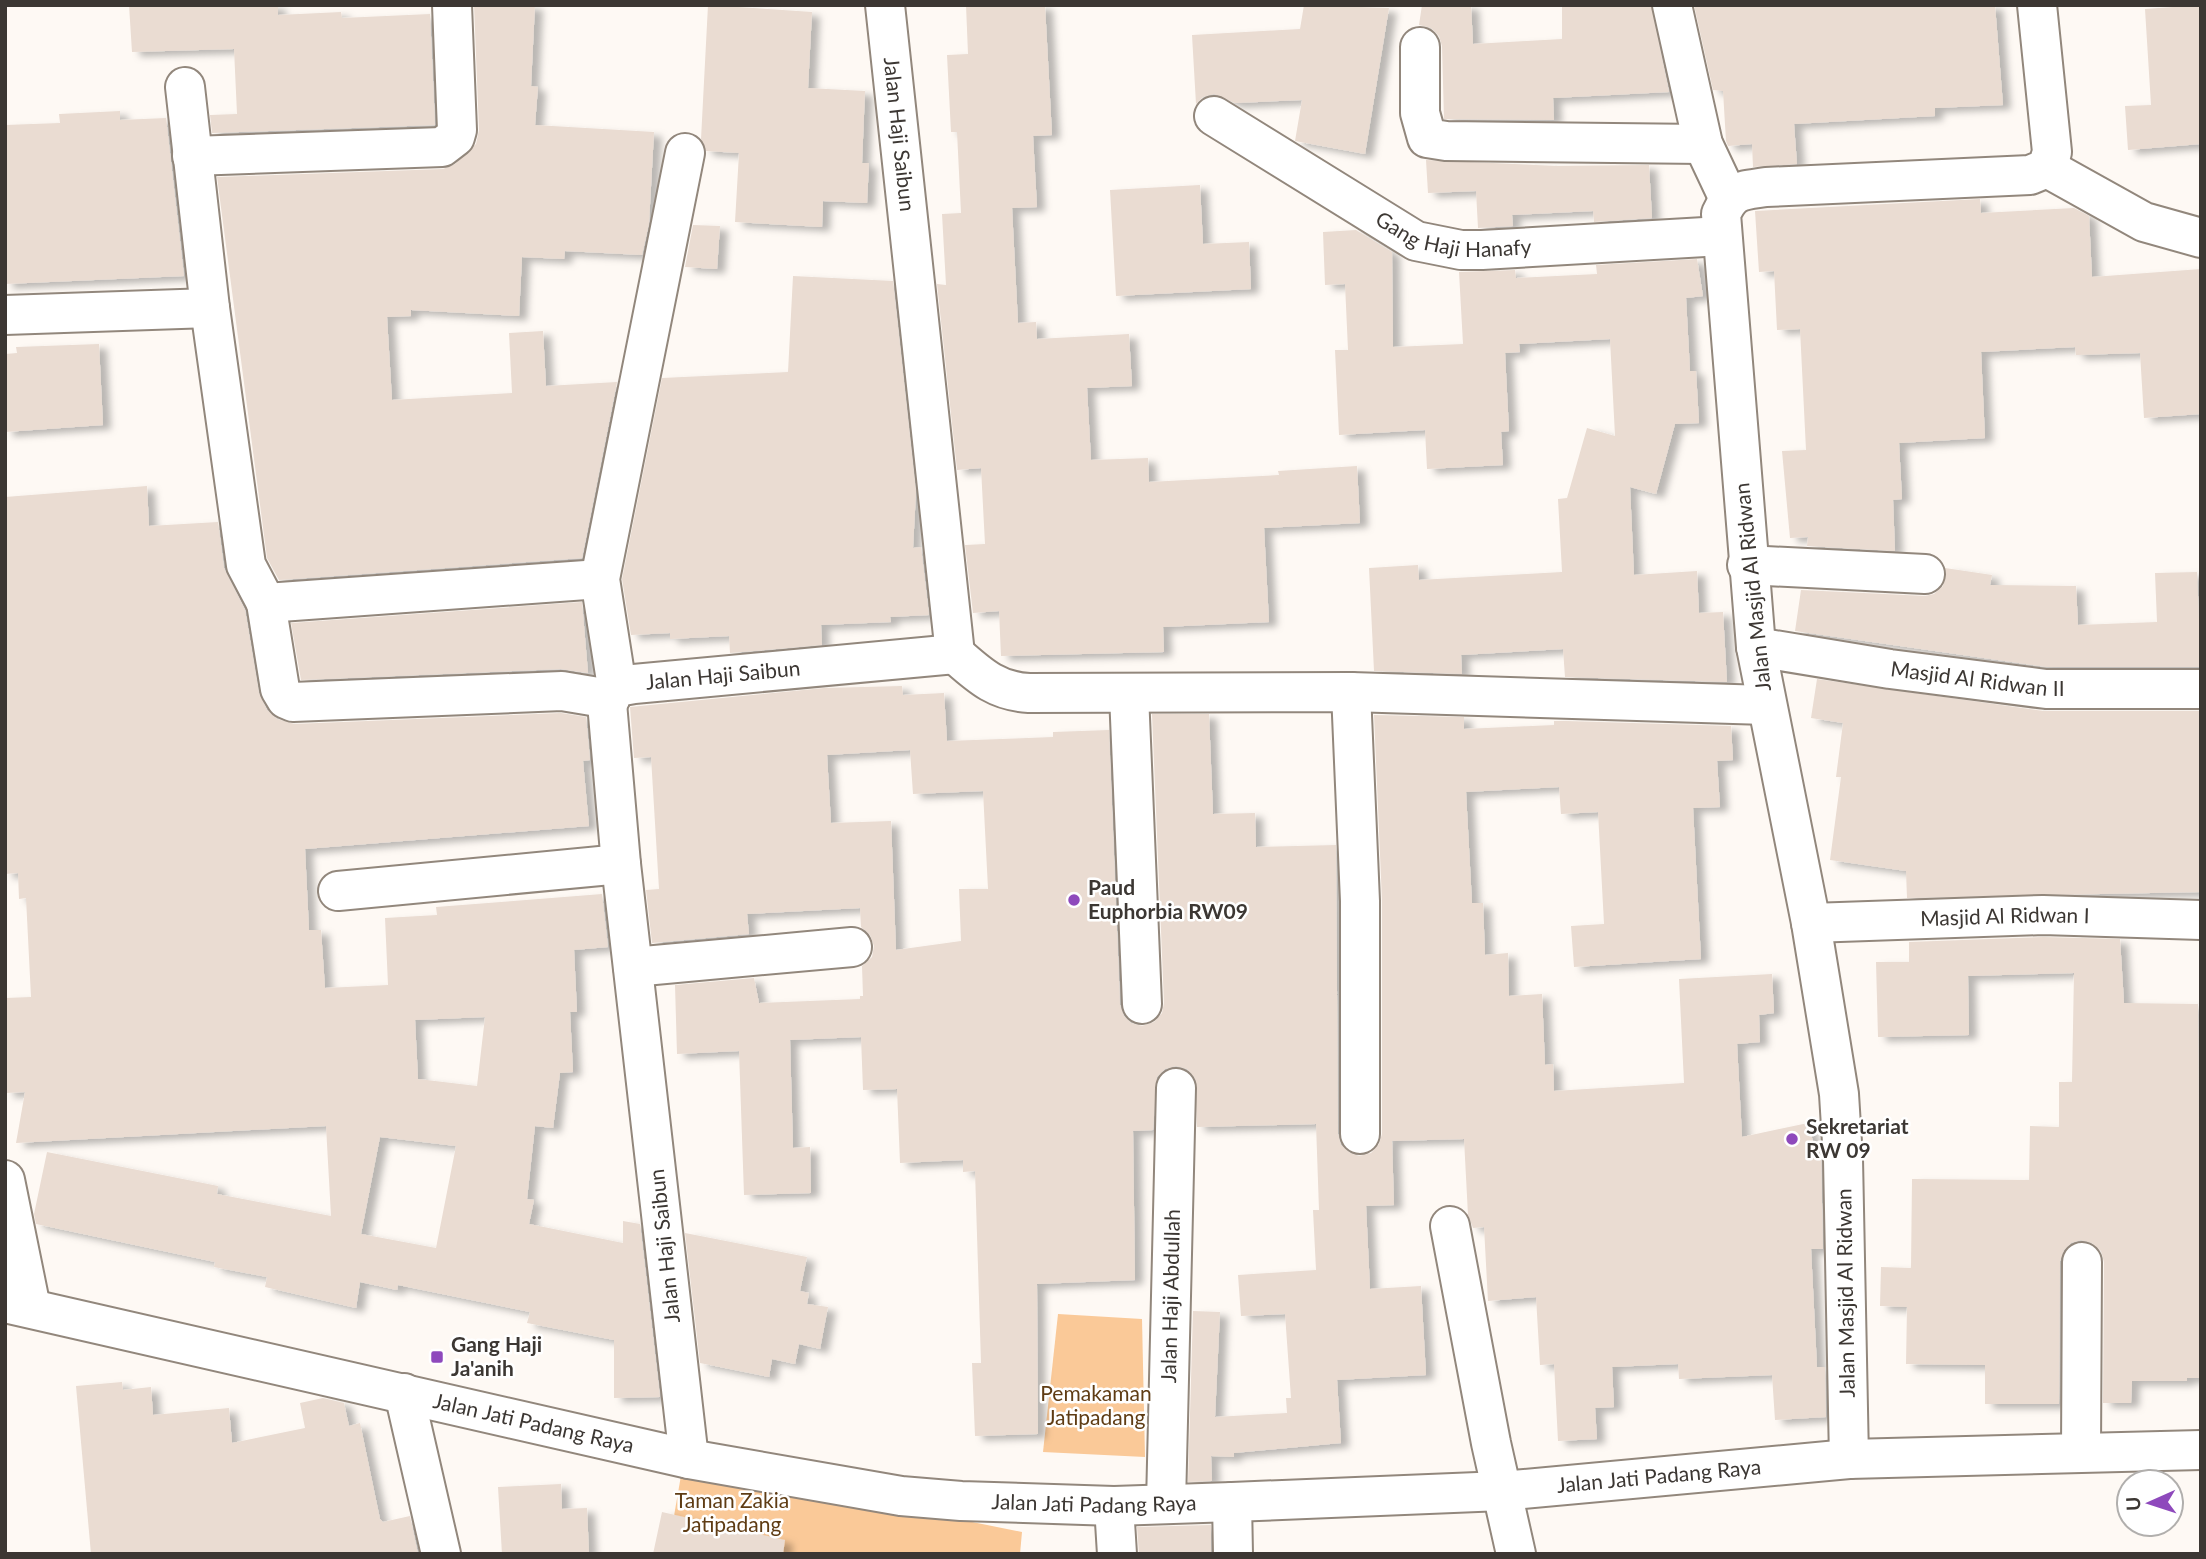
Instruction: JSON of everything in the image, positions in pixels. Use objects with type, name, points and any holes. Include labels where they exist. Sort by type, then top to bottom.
[{"type":"street","points":[[192,156],[442,147],[449,144],[457,130],[452,5]]},
{"type":"street","name":"Jalan Haji Saibun","points":[[689,1459],[607,721],[614,692],[955,654],[885,5]]},
{"type":"street","points":[[1672,5],[1703,144],[1724,216]]},
{"type":"street","points":[[1724,216],[1739,191],[1766,187],[2030,176],[2047,168],[2052,152],[2037,5]]},
{"type":"street","points":[[1420,47],[1420,113],[1427,138],[1446,141],[1703,144]]},
{"type":"street","points":[[185,88],[210,308],[246,565],[266,603],[279,689],[285,699],[293,702],[562,691],[614,692],[600,579],[685,153]]},
{"type":"street","name":"Gang Haji Hanafy","points":[[1214,116],[1416,241],[1447,248],[1482,250],[1724,216]]},
{"type":"street","points":[[2047,168],[2144,222],[2201,238]]},
{"type":"street","points":[[1640,220],[1724,216]]},
{"type":"street","name":"Jalan Masjid Al Ridwan","points":[[1724,216],[1747,565],[1756,647],[1831,1037],[1842,1146],[1849,1459]]},
{"type":"street","points":[[5,315],[210,308]]},
{"type":"street","points":[[1747,565],[1925,574]]},
{"type":"street","points":[[266,603],[600,579]]},
{"type":"street","name":"Masjid Al Ridwan II","points":[[1756,647],[2046,689],[2201,689]]},
{"type":"street","points":[[955,654],[988,683],[1004,690],[1129,694],[1351,692],[1766,705]]},
{"type":"street","points":[[1351,692],[1360,901],[1360,1134]]},
{"type":"street","points":[[1129,694],[1142,1004]]},
{"type":"street","points":[[338,891],[621,864]]},
{"type":"street","name":"Masjid Al Ridwan I","points":[[1811,923],[2043,915],[2200,920]]},
{"type":"street","points":[[2200,920],[2201,931]]},
{"type":"street","points":[[633,967],[852,947]]},
{"type":"street","name":"Jalan Haji Abdullah","points":[[1166,1504],[1176,1088]]},
{"type":"street","points":[[5,1180],[18,1306]]},
{"type":"street","points":[[1450,1226],[1516,1554]]},
{"type":"street","points":[[2081,1452],[2082,1262]]},
{"type":"street","name":"Jalan Jati Padang Raya","points":[[18,1306],[689,1459],[901,1496],[1114,1506],[1232,1502],[1502,1491],[1849,1459],[2201,1450]]},
{"type":"street","points":[[404,1393],[441,1554]]},
{"type":"street","points":[[1232,1502],[1233,1554]]},
{"type":"street","points":[[1114,1506],[1116,1554]]},
{"type":"green space","name":"Pemakaman Jatipadang","points":[[1058,1314],[1142,1319],[1145,1457],[1043,1452]]},
{"type":"green space","name":"Taman Zakia Jatipadang","points":[[683,1464],[1022,1532],[1020,1554],[741,1554],[670,1539]]},
{"type":"building","points":[[129,5],[278,5],[278,15],[341,12],[342,18],[430,14],[435,125],[212,133],[210,115],[237,114],[234,49],[132,52]]},
{"type":"building","points":[[474,5],[535,5],[531,86],[538,87],[535,125],[654,132],[649,223],[642,255],[565,251],[564,259],[522,257],[519,316],[411,310],[411,316],[387,317],[392,400],[512,393],[509,333],[543,331],[546,386],[617,382],[582,558],[279,580],[267,558],[217,177],[443,169],[455,164],[476,144],[479,130]]},
{"type":"building","points":[[708,5],[812,12],[808,88],[865,91],[862,163],[869,163],[867,203],[823,201],[822,227],[735,222],[739,153],[706,151],[701,139]]},
{"type":"building","points":[[966,5],[1045,5],[1052,135],[1033,136],[1037,207],[1012,208],[1018,323],[1036,322],[1037,339],[1129,334],[1132,386],[1087,388],[1091,460],[1148,458],[1149,482],[1279,475],[1278,471],[1357,466],[1360,523],[1264,528],[1269,622],[1163,627],[1164,652],[1001,656],[999,611],[973,613],[965,545],[985,544],[981,468],[957,470],[937,284],[946,285],[942,214],[961,213],[957,132],[951,132],[947,55],[968,54]]},
{"type":"building","points":[[1304,5],[1389,8],[1365,154],[1295,141],[1302,100],[1235,103],[1214,94],[1203,97],[1196,104],[1192,35],[1300,29]]},
{"type":"building","points":[[1422,5],[1471,5],[1473,44],[1562,39],[1562,5],[1651,5],[1669,92],[1553,98],[1554,120],[1444,119],[1442,46],[1439,36],[1431,28],[1419,25]]},
{"type":"building","points":[[1694,5],[1995,5],[2003,105],[1935,108],[1935,116],[1794,124],[1797,164],[1753,167],[1752,144],[1728,146],[1726,141],[1723,91],[1713,90]]},
{"type":"building","points":[[2201,5],[2201,144],[2128,150],[2125,106],[2151,105],[2145,9]]},
{"type":"building","points":[[120,111],[120,120],[166,118],[184,276],[5,284],[5,125],[60,123],[59,114]]},
{"type":"building","points":[[1426,160],[1556,166],[1649,165],[1652,218],[1594,222],[1593,211],[1512,215],[1513,226],[1478,228],[1476,191],[1428,193]]},
{"type":"building","points":[[1200,185],[1203,244],[1249,242],[1251,289],[1116,296],[1110,190]]},
{"type":"building","points":[[1980,199],[1981,213],[2074,208],[2089,216],[2092,277],[2201,269],[2201,414],[2144,418],[2140,353],[2076,355],[2075,347],[1981,352],[1985,438],[1899,443],[1902,499],[1893,500],[1895,551],[1807,546],[1808,537],[1790,538],[1782,451],[1806,450],[1800,329],[1777,330],[1774,271],[1759,272],[1755,211]]},
{"type":"building","points":[[693,225],[720,226],[717,269],[685,267]]},
{"type":"building","points":[[1356,230],[1392,252],[1393,347],[1463,344],[1459,272],[1515,270],[1516,278],[1597,274],[1596,265],[1697,259],[1703,296],[1686,298],[1690,371],[1696,371],[1699,423],[1675,424],[1656,494],[1630,487],[1634,575],[1697,571],[1699,613],[1723,612],[1727,682],[1565,677],[1563,649],[1461,655],[1462,674],[1374,671],[1369,568],[1418,565],[1419,580],[1562,572],[1558,499],[1567,498],[1587,428],[1615,436],[1610,339],[1519,344],[1520,352],[1505,353],[1509,431],[1501,432],[1503,465],[1427,469],[1425,430],[1339,435],[1335,350],[1348,350],[1345,284],[1325,285],[1323,232]]},
{"type":"building","points":[[793,276],[893,281],[916,492],[913,548],[921,547],[929,615],[890,617],[891,622],[821,625],[822,645],[730,653],[729,636],[670,639],[670,633],[631,635],[622,579],[662,378],[788,372]]},
{"type":"building","points":[[99,344],[103,425],[5,432],[5,354],[17,353],[16,347]]},
{"type":"building","points":[[147,486],[149,526],[218,522],[224,568],[245,610],[259,693],[267,710],[277,719],[294,724],[561,713],[586,717],[590,760],[583,761],[589,826],[305,849],[309,930],[321,930],[325,988],[388,985],[385,918],[437,915],[436,907],[602,894],[608,947],[574,950],[577,1012],[570,1012],[573,1072],[560,1073],[553,1128],[535,1126],[527,1199],[534,1200],[529,1224],[623,1243],[623,1221],[640,1224],[660,1397],[614,1398],[614,1340],[527,1323],[530,1312],[398,1285],[397,1290],[360,1282],[356,1308],[265,1287],[267,1277],[214,1267],[215,1262],[36,1224],[34,1214],[47,1152],[218,1186],[217,1194],[331,1216],[326,1126],[16,1143],[25,1092],[6,1093],[5,998],[31,997],[26,898],[19,899],[18,873],[5,874],[5,497]],"holes":[[[485,1017],[477,1086],[418,1079],[415,1020]],[[380,1137],[456,1146],[436,1248],[361,1234]]]},
{"type":"building","points":[[1945,568],[1992,575],[1990,585],[2076,586],[2078,625],[2157,622],[2155,573],[2197,572],[2201,667],[2047,667],[1795,631],[1801,590],[1925,596],[1934,594],[1943,586]]},
{"type":"building","points":[[582,602],[588,673],[561,669],[301,680],[291,623]]},
{"type":"building","points":[[1817,679],[2043,711],[2201,711],[2201,892],[1907,898],[1906,871],[1830,860],[1841,777],[1836,777],[1843,723],[1811,718]]},
{"type":"building","points":[[902,686],[903,695],[944,693],[947,741],[1053,737],[1053,732],[1109,730],[1120,1005],[1124,1016],[1131,1023],[1142,1026],[1154,1022],[1162,1013],[1164,1003],[1152,714],[1209,714],[1213,814],[1255,813],[1256,847],[1336,845],[1338,1134],[1341,1145],[1350,1153],[1359,1156],[1371,1153],[1379,1144],[1382,1134],[1382,901],[1374,715],[1464,717],[1464,729],[1554,725],[1554,721],[1731,726],[1733,760],[1717,761],[1720,807],[1693,808],[1701,959],[1574,967],[1571,926],[1604,924],[1598,812],[1561,814],[1559,787],[1466,792],[1472,903],[1483,903],[1485,955],[1508,953],[1509,996],[1542,994],[1545,1065],[1553,1064],[1554,1091],[1684,1083],[1679,979],[1772,974],[1774,1013],[1759,1015],[1760,1042],[1737,1044],[1742,1137],[1808,1123],[1817,1156],[1821,1156],[1823,1249],[1811,1249],[1817,1367],[1825,1367],[1826,1417],[1775,1420],[1772,1375],[1679,1379],[1678,1364],[1612,1367],[1614,1407],[1595,1408],[1597,1439],[1558,1441],[1554,1364],[1540,1365],[1536,1297],[1488,1301],[1484,1227],[1473,1228],[1468,1215],[1464,1139],[1392,1141],[1394,1205],[1366,1206],[1370,1289],[1421,1286],[1426,1375],[1337,1380],[1341,1443],[1234,1453],[1234,1457],[1211,1456],[1212,1481],[1188,1482],[1193,1311],[1220,1312],[1215,1417],[1287,1413],[1286,1398],[1291,1398],[1285,1314],[1241,1316],[1238,1275],[1316,1270],[1313,1210],[1319,1210],[1316,1124],[1197,1127],[1195,1078],[1187,1069],[1176,1066],[1165,1069],[1157,1077],[1153,1130],[1133,1131],[1135,1280],[1037,1284],[1038,1434],[975,1436],[972,1363],[981,1363],[975,1171],[963,1172],[963,1160],[900,1163],[897,1089],[863,1090],[861,1037],[790,1040],[793,1148],[810,1147],[811,1193],[744,1195],[739,1051],[677,1054],[675,985],[754,978],[759,1003],[860,999],[860,996],[863,996],[862,966],[872,957],[874,946],[870,935],[861,927],[860,908],[747,914],[749,934],[652,943],[646,890],[659,889],[651,757],[634,758],[630,707],[824,688]],"holes":[[[910,750],[913,794],[983,791],[988,889],[959,889],[961,941],[896,950],[891,821],[831,823],[827,755]]]},
{"type":"building","points":[[2043,937],[2120,939],[2124,1003],[2198,1004],[2201,1378],[2187,1378],[2187,1381],[2132,1381],[2131,1403],[2103,1403],[2104,1262],[2101,1251],[2092,1243],[2081,1240],[2071,1243],[2064,1250],[2060,1261],[2059,1404],[1985,1404],[1985,1365],[1906,1364],[1907,1307],[1880,1306],[1881,1267],[1911,1268],[1912,1179],[2029,1180],[2030,1126],[2059,1127],[2059,1082],[2072,1082],[2074,973],[1968,976],[1969,1035],[1878,1037],[1876,962],[1909,962],[1909,942]]},
{"type":"building","points":[[685,1233],[807,1257],[800,1291],[809,1293],[807,1304],[828,1307],[820,1349],[799,1344],[795,1364],[772,1359],[769,1377],[700,1363]]},
{"type":"building","points":[[122,1382],[123,1390],[151,1387],[153,1415],[229,1408],[232,1443],[305,1428],[300,1403],[323,1398],[344,1403],[349,1426],[360,1423],[380,1519],[383,1522],[410,1516],[418,1554],[91,1554],[76,1386]]},
{"type":"building","points":[[561,1484],[562,1509],[587,1508],[589,1554],[502,1554],[498,1487]]},
{"type":"building","points":[[662,1512],[785,1540],[783,1554],[653,1554]]},
{"type":"building","points":[[1211,1525],[1211,1554],[1139,1554],[1137,1527]]},
{"type":"place","name":"Paud Euphorbia RW09","points":[[1074,900]]},
{"type":"place","name":"Sekretariat RW 09","points":[[1792,1139]]},
{"type":"place","name":"Gang Haji Ja'anih","points":[[437,1357]]}]
